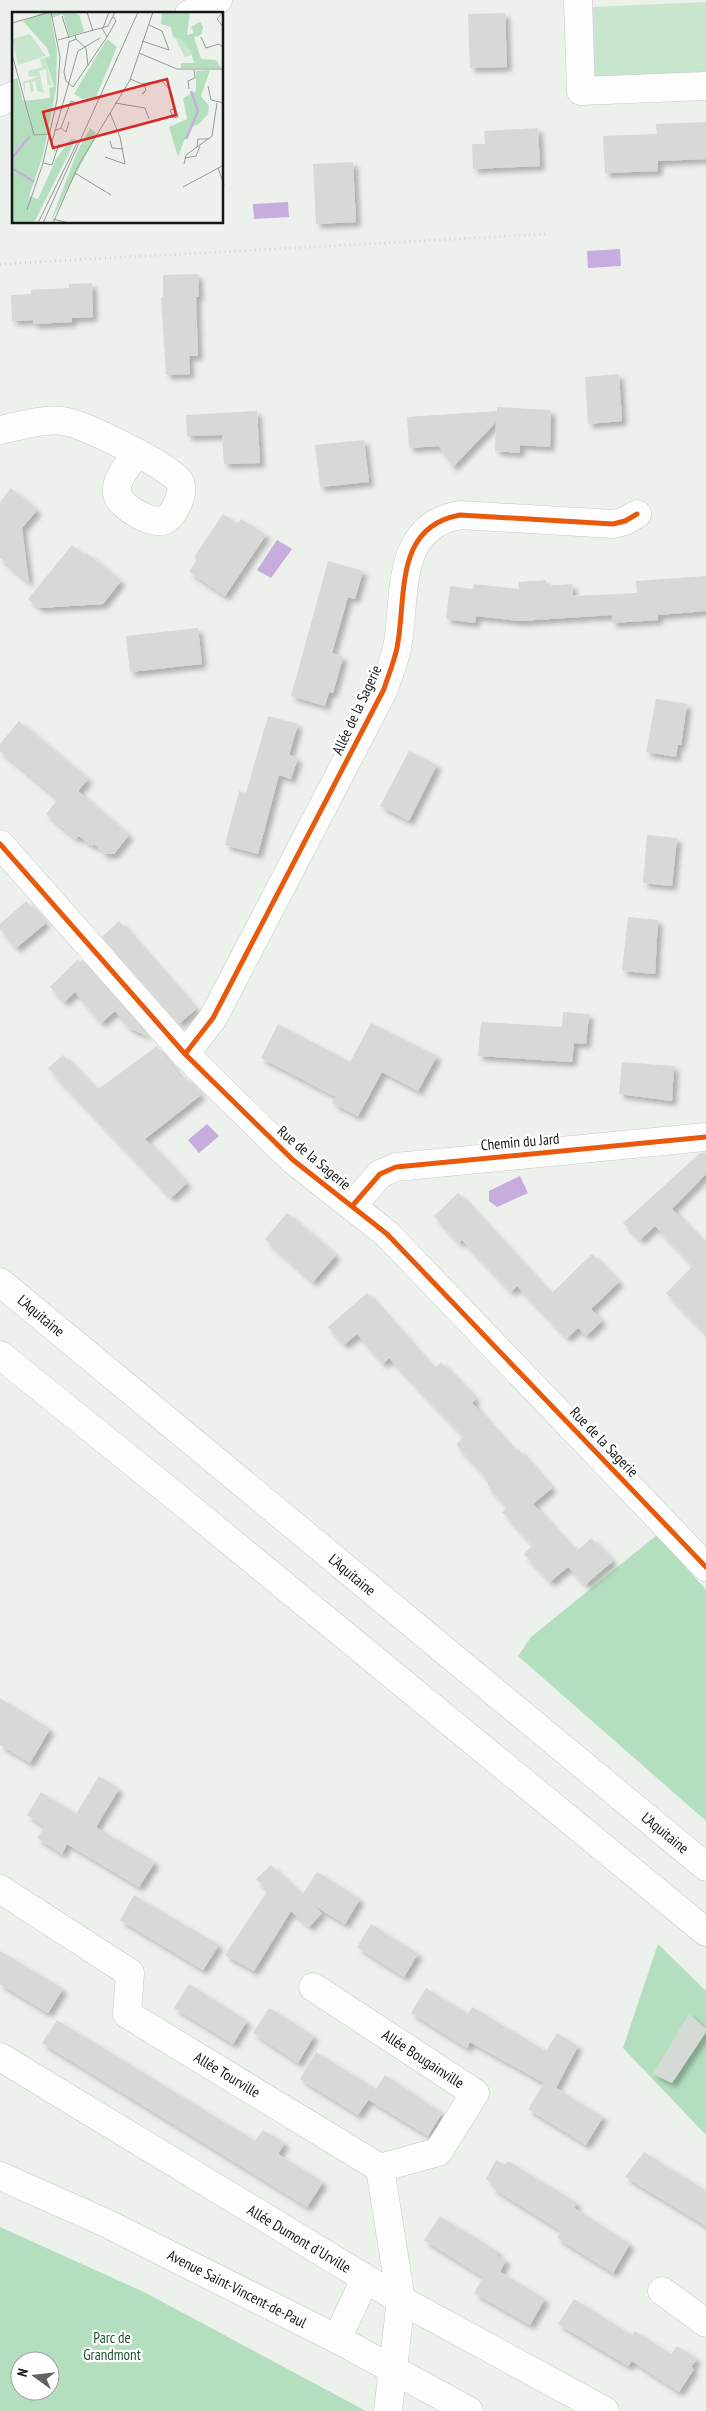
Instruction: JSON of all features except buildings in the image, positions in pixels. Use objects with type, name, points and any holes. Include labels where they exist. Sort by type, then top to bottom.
[{"type":"main road","points":[[193,12],[218,0]]},
{"type":"main road","points":[[578,0],[581,91],[706,86]]},
{"type":"main road","points":[[0,102],[12,97]]},
{"type":"main road","points":[[0,430],[44,422],[68,422],[137,454]]},
{"type":"main road","name":"Allée de la Sagerie","points":[[185,1054],[213,1018],[384,689],[397,649],[408,557],[418,538],[433,524],[446,518],[460,515],[614,524],[625,521],[637,514]]},
{"type":"main road","name":"Rue de la Sagerie","points":[[0,844],[185,1054],[293,1160],[353,1205],[387,1234],[706,1567]]},
{"type":"main road","name":"Chemin du Jard","points":[[353,1205],[380,1174],[396,1167],[706,1138]]},
{"type":"main road","name":"L'Aquitaine","points":[[0,1282],[706,1867]]},
{"type":"main road","points":[[0,1355],[206,1521],[706,1932]]},
{"type":"main road","name":"Allée Tourville","points":[[0,1890],[130,1973],[126,2014],[380,2168]]},
{"type":"main road","name":"Allée Bougainville","points":[[313,1987],[475,2093],[438,2152],[380,2168]]},
{"type":"main road","name":"Allée Dumont d'Urville","points":[[0,2056],[365,2279],[604,2411]]},
{"type":"main road","points":[[380,2168],[402,2300],[388,2411]]},
{"type":"main road","name":"Avenue Saint-Vincent-de-Paul","points":[[0,2176],[106,2223],[337,2339],[392,2369],[426,2401],[469,2411]]},
{"type":"main road","points":[[337,2339],[365,2279]]},
{"type":"main road","points":[[662,2291],[706,2323]]},
{"type":"path","points":[[0,264],[548,234]]},
{"type":"green space","points":[[706,2],[706,74],[595,80],[591,7]]},
{"type":"green space","points":[[657,1535],[706,1590],[706,1821],[518,1656],[531,1637]]},
{"type":"green space","points":[[658,1944],[706,1991],[706,2135],[623,2048]]},
{"type":"green space","name":"Parc de Grandmont","points":[[0,2227],[144,2292],[366,2411],[0,2411]]},
{"type":"shaded area","points":[[288,202],[289,217],[254,219],[253,204]]},
{"type":"shaded area","points":[[620,249],[621,266],[588,268],[587,251]]},
{"type":"shaded area","points":[[277,540],[292,549],[271,578],[257,570]]},
{"type":"shaded area","points":[[207,1124],[219,1136],[199,1153],[188,1140]]},
{"type":"shaded area","points":[[520,1176],[528,1193],[497,1207],[489,1201],[489,1191]]},
{"type":"cycle path","points":[[185,1054],[213,1018],[384,689],[397,648],[407,567],[413,549],[423,534],[438,522],[460,515],[613,524],[625,521],[637,514]]},
{"type":"cycle path","points":[[0,844],[185,1054],[293,1160],[387,1234],[706,1567]]},
{"type":"cycle path","points":[[353,1205],[380,1174],[396,1167],[706,1137]]}]
